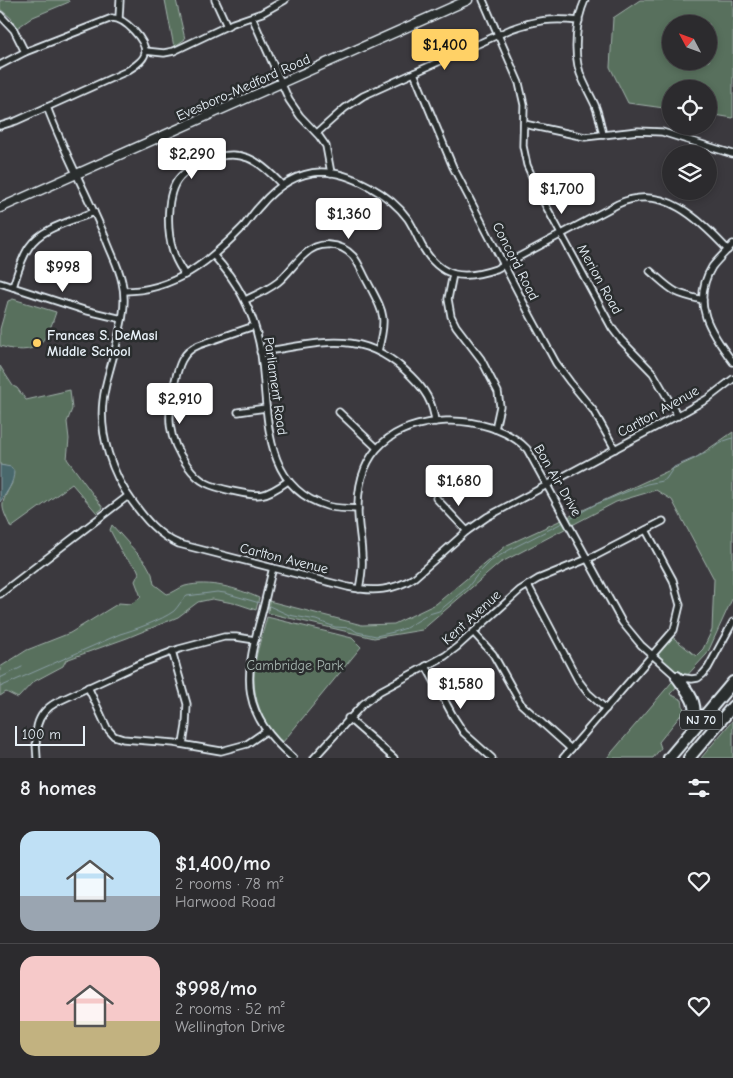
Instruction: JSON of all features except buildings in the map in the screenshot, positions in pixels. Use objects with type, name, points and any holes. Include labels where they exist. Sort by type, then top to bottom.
[{"type":"highway","points":[[677,676],[694,703],[696,711],[694,728]]},
{"type":"highway","name":"NJ 70","points":[[668,758],[733,682]]},
{"type":"highway","name":"NJ 70","points":[[689,758],[733,706]]},
{"type":"street","points":[[118,18],[120,0]]},
{"type":"street","points":[[215,0],[227,26]]},
{"type":"street","points":[[145,51],[164,53],[174,51],[227,26],[252,17],[284,0]]},
{"type":"street","name":"Evesboro-Medford Road","points":[[0,208],[468,0]]},
{"type":"street","name":"Merion Road","points":[[483,0],[519,83],[524,105],[523,146],[527,165],[538,191],[612,328],[653,373],[678,416]]},
{"type":"street","points":[[585,0],[579,21],[577,49],[579,68],[597,111],[603,135]]},
{"type":"street","points":[[0,14],[14,30],[25,52]]},
{"type":"street","points":[[252,17],[296,110],[317,133],[328,151],[331,173]]},
{"type":"street","points":[[0,65],[25,52],[110,18],[118,18],[133,29],[145,51],[144,57],[125,72],[48,107],[0,126]]},
{"type":"street","points":[[317,133],[340,112],[357,100],[520,25],[539,20],[579,21]]},
{"type":"street","name":"Concord Road","points":[[414,73],[453,167],[556,364],[593,410],[615,449]]},
{"type":"street","name":"Carlton Avenue","points":[[48,107],[119,272],[124,291],[122,319],[106,387],[102,417],[114,469],[119,483],[128,496],[152,526],[171,541],[195,549],[359,589],[391,589],[408,582],[430,566],[467,531],[487,517],[678,416],[707,399],[733,379]]},
{"type":"street","points":[[524,124],[578,136],[638,131],[662,132],[733,154]]},
{"type":"street","points":[[185,275],[172,250],[169,219],[173,189],[184,172],[214,158],[230,154],[238,155],[253,160],[265,167],[282,185]]},
{"type":"street","points":[[124,291],[154,288],[185,275],[214,256],[259,206],[282,185],[317,172],[331,173],[365,184],[389,199],[409,221],[431,258],[440,268],[453,274],[464,276],[489,272],[624,201],[652,198],[692,214],[728,250]]},
{"type":"street","points":[[13,287],[26,252],[36,239],[61,225],[94,212]]},
{"type":"street","points":[[244,300],[275,284],[305,253],[314,247],[324,244],[340,247],[350,253],[357,261],[382,311],[384,327],[378,352]]},
{"type":"street","points":[[733,244],[712,269],[705,286],[703,300],[709,326],[733,362]]},
{"type":"street","name":"Parliament Road","points":[[214,256],[232,278],[244,300],[254,326],[260,352],[266,408],[274,450],[288,481],[300,493],[323,504],[333,507],[358,509]]},
{"type":"street","points":[[650,270],[673,291],[703,300]]},
{"type":"street","points":[[453,274],[448,299],[451,316],[456,326],[481,359],[496,387],[500,406],[495,429]]},
{"type":"street","points":[[0,283],[84,310],[122,319]]},
{"type":"street","points":[[254,326],[193,347],[183,356],[176,375],[170,407],[169,420],[171,432],[177,450],[187,465],[199,479],[211,485],[258,496],[274,491],[288,481]]},
{"type":"street","points":[[260,352],[332,341],[359,344],[378,352],[399,365],[421,387],[433,406],[435,422]]},
{"type":"street","points":[[238,412],[266,408]]},
{"type":"street","points":[[339,412],[377,448]]},
{"type":"street","name":"Bon Air Drive","points":[[359,589],[362,559],[358,492],[370,458],[377,448],[388,438],[410,426],[460,421],[495,429],[513,437],[527,449],[622,622],[635,639],[677,676]]},
{"type":"street","points":[[0,594],[128,496]]},
{"type":"street","points":[[436,498],[467,531]]},
{"type":"street","name":"Kent Avenue","points":[[314,758],[348,718],[363,704],[380,691],[451,651],[474,633],[509,599],[528,585],[587,559],[663,521]]},
{"type":"street","points":[[563,758],[674,630],[680,605],[673,580],[646,530]]},
{"type":"street","points":[[273,568],[249,669],[249,685],[254,708],[266,731],[293,758]]},
{"type":"street","points":[[528,585],[578,680],[606,709]]},
{"type":"street","points":[[677,676],[692,679],[703,674],[733,622]]},
{"type":"street","points":[[474,633],[493,654],[521,704],[572,749]]},
{"type":"street","points":[[36,757],[36,730],[41,715],[52,704],[172,652],[224,637],[255,640]]},
{"type":"street","points":[[172,652],[187,704],[183,744]]},
{"type":"street","points":[[426,666],[452,716],[464,733],[492,758]]},
{"type":"street","points":[[88,688],[104,724],[114,736],[129,740],[183,744],[215,750],[226,750],[250,743],[266,731]]},
{"type":"street","points":[[348,718],[394,758]]},
{"type":"green space","points":[[0,0],[68,0],[69,2],[33,17],[17,28],[11,18],[0,9]]},
{"type":"green space","points":[[165,0],[176,0],[185,39],[174,47]]},
{"type":"green space","points":[[640,0],[733,0],[733,118],[717,115],[717,80],[662,80],[662,108],[628,103],[610,67],[613,18]]},
{"type":"green space","points":[[13,299],[56,312],[43,340],[31,349],[12,349],[0,346],[0,329],[8,301]]},
{"type":"green space","points":[[0,366],[13,386],[17,388],[26,400],[70,390],[72,409],[67,422],[69,439],[67,459],[103,508],[97,513],[72,484],[11,528],[3,505],[5,496],[12,483],[5,466],[0,465]]},
{"type":"green space","points":[[733,432],[733,597],[707,654],[670,694],[682,700],[684,711],[659,742],[661,748],[653,758],[607,758],[677,676],[653,655],[670,635],[696,656],[703,649],[712,630],[714,579],[672,500],[656,490],[616,502],[500,563],[422,630],[374,638],[268,613],[269,601],[362,625],[394,624],[436,604],[507,545],[694,459]]},
{"type":"green space","points":[[112,525],[146,563],[152,574],[154,584],[167,594],[194,584],[223,586],[259,598],[256,610],[212,599],[198,602],[178,617],[66,660],[63,666],[33,682],[18,698],[6,692],[0,696],[0,667],[27,650],[70,633],[119,603],[131,604],[141,597],[135,581],[139,573],[137,568],[123,555],[110,530]]},
{"type":"green space","name":"Cambridge Park","points":[[267,617],[352,638],[361,647],[283,742],[273,733],[264,719],[257,701],[255,689],[254,677],[257,654]]},
{"type":"green space","points":[[733,720],[733,758],[701,758]]},
{"type":"water","points":[[0,465],[11,467],[14,475],[8,491],[0,502]]},
{"type":"waterway","points":[[570,519],[594,505],[647,484],[662,481],[666,479],[674,467],[708,452],[721,442],[733,438]]},
{"type":"waterway","points":[[267,605],[289,615],[316,620],[335,627],[351,628],[357,632],[376,636],[394,632],[406,628],[429,614],[439,611],[468,587],[491,561],[564,522]]},
{"type":"waterway","points":[[0,687],[120,634],[162,618],[174,611],[187,596],[217,592],[263,604]]},
{"type":"waterway","points":[[0,678],[22,667]]},
{"type":"place","name":"Frances S. DeMasi Middle School","points":[[37,343]]}]
